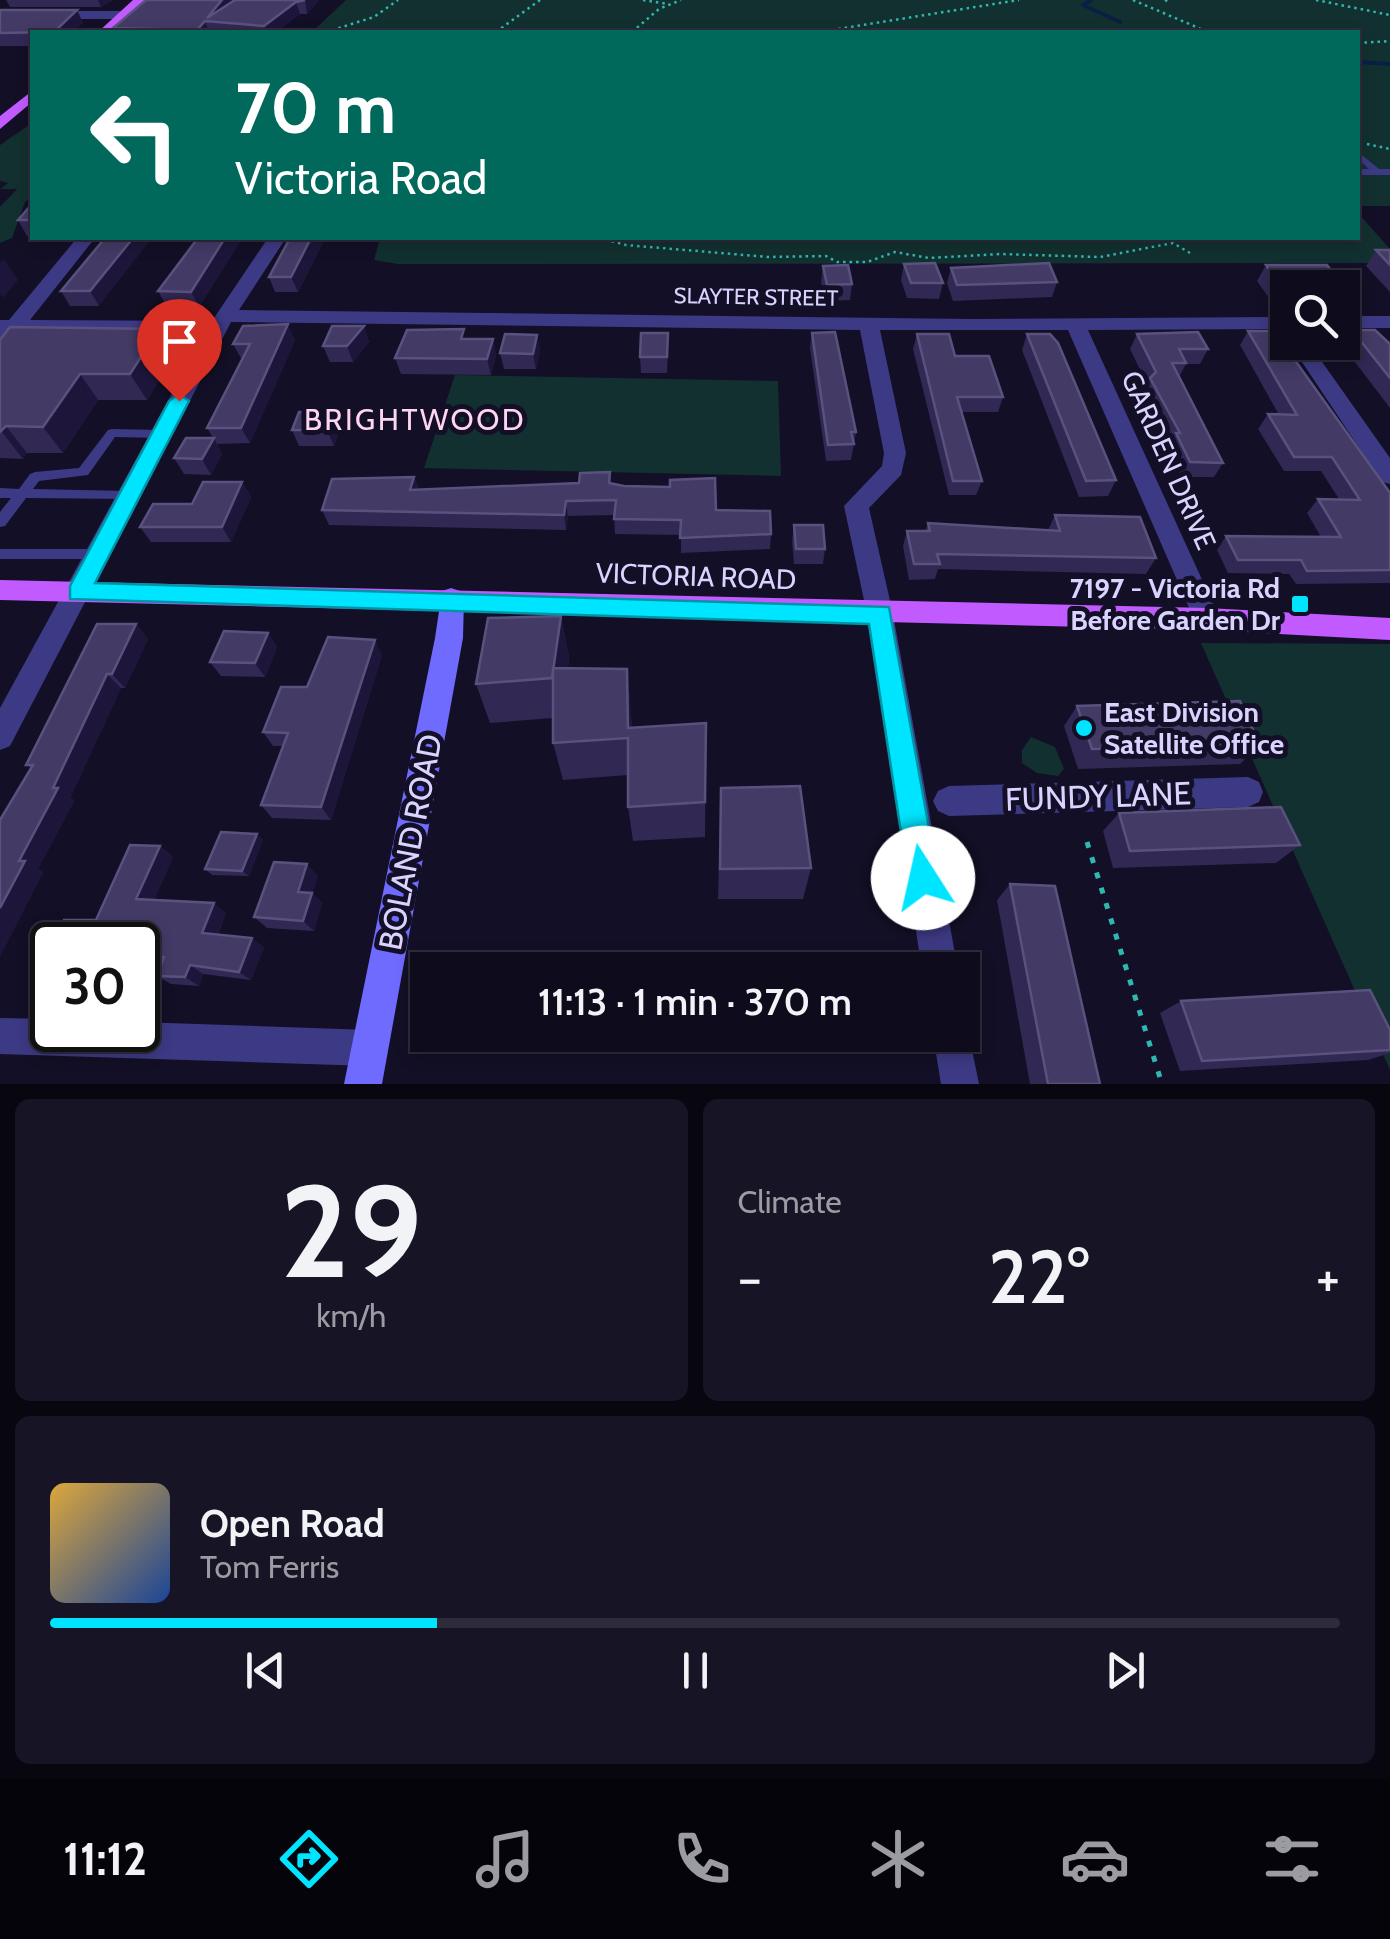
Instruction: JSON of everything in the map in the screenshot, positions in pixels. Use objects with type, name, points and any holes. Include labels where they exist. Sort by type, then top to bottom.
[{"type":"main road","points":[[106,30],[140,0]]},
{"type":"main road","points":[[0,124],[30,97]]},
{"type":"main road","name":"VICTORIA ROAD","points":[[0,590],[1207,619],[1390,629]]},
{"type":"street","points":[[0,15],[123,15]]},
{"type":"street","points":[[0,344],[8,326],[84,240]]},
{"type":"street","points":[[0,737],[221,322],[276,240]]},
{"type":"street","name":"SLAYTER STREET","points":[[8,326],[221,322],[1270,325]]},
{"type":"street","points":[[1360,322],[1390,322]]},
{"type":"street","points":[[869,324],[895,452],[892,468],[856,506],[880,614],[937,952]]},
{"type":"street","name":"GARDEN DRIVE","points":[[1076,325],[1207,619]]},
{"type":"street","points":[[1309,360],[1390,476]]},
{"type":"street","name":"BOLAND ROAD","points":[[366,1066],[450,632],[450,599]]},
{"type":"street","name":"FUNDY LANE","points":[[948,802],[1248,792]]},
{"type":"street","points":[[0,1036],[366,1066]]},
{"type":"street","points":[[954,1052],[960,1084]]},
{"type":"lane","points":[[1360,158],[1377,172]]},
{"type":"lane","points":[[1360,172],[1390,172]]},
{"type":"lane","points":[[0,522],[35,477],[83,472],[112,433],[162,434]]},
{"type":"lane","points":[[0,493],[128,496]]},
{"type":"lane","points":[[0,554],[99,554]]},
{"type":"path","points":[[332,30],[374,17],[398,0]]},
{"type":"path","points":[[499,30],[540,0]]},
{"type":"path","points":[[642,0],[668,4]]},
{"type":"path","points":[[635,30],[668,4],[681,0]]},
{"type":"path","points":[[832,30],[1019,0]]},
{"type":"path","points":[[1133,0],[1203,30]]},
{"type":"path","points":[[1164,0],[1170,4]]},
{"type":"path","points":[[1316,0],[1390,15]]},
{"type":"path","points":[[1360,43],[1390,41]]},
{"type":"path","points":[[1360,142],[1390,149]]},
{"type":"path","points":[[607,240],[768,257],[826,256],[837,262],[867,262],[895,252],[929,258],[1100,256],[1134,254],[1173,243],[1190,252]]},
{"type":"path","points":[[1086,842],[1162,1084]]},
{"type":"green space","points":[[346,0],[1390,0],[1390,206],[1360,206],[1360,30],[314,30]]},
{"type":"green space","points":[[30,124],[30,198],[25,202],[12,238],[0,243],[0,207],[17,189],[0,189],[8,183],[0,181],[0,145]]},
{"type":"green space","points":[[1360,215],[1390,249],[1390,263],[398,264],[374,260],[379,240],[1360,240]]},
{"type":"green space","points":[[455,375],[778,381],[781,476],[424,468]]},
{"type":"green space","points":[[1201,643],[1390,644],[1390,1070]]},
{"type":"green space","points":[[1031,737],[1055,747],[1064,769],[1058,776],[1037,773],[1022,763],[1022,750]]},
{"type":"building","points":[[146,0],[222,0],[207,18],[235,0],[305,0],[296,2],[264,26],[205,21],[197,30],[113,28]]},
{"type":"building","points":[[0,10],[77,10],[56,30],[0,33]]},
{"type":"building","points":[[30,206],[30,220],[18,220]]},
{"type":"building","points":[[103,240],[131,240],[90,291],[61,291]]},
{"type":"building","points":[[196,240],[224,240],[191,292],[158,291]]},
{"type":"building","points":[[289,240],[310,240],[291,277],[269,277]]},
{"type":"building","points":[[1376,250],[1390,250],[1390,265]]},
{"type":"building","points":[[935,263],[943,283],[911,283],[904,264]]},
{"type":"building","points":[[1049,263],[1057,282],[957,285],[951,268]]},
{"type":"building","points":[[848,265],[852,284],[827,285],[823,266]]},
{"type":"building","points":[[1266,265],[1327,265],[1331,270],[1270,270]]},
{"type":"building","points":[[288,324],[241,428],[207,428],[250,344],[233,344],[243,326]]},
{"type":"building","points":[[332,326],[364,326],[347,346],[323,346]]},
{"type":"building","points":[[10,327],[159,329],[130,374],[80,374],[43,427],[6,426],[0,432],[0,340]]},
{"type":"building","points":[[464,329],[461,339],[493,339],[487,359],[395,358],[407,330]]},
{"type":"building","points":[[1360,330],[1375,330],[1390,344],[1390,378],[1360,340]]},
{"type":"building","points":[[1248,331],[1270,331],[1270,360],[1295,360],[1390,493],[1390,570],[1307,571],[1301,560],[1238,560],[1226,536],[1341,537],[1318,499],[1360,500],[1332,457],[1294,457],[1268,414],[1297,415]]},
{"type":"building","points":[[835,332],[856,432],[851,432],[854,444],[828,445],[812,333]]},
{"type":"building","points":[[1198,332],[1208,349],[1179,349],[1186,363],[1172,363],[1223,463],[1190,462],[1176,433],[1180,433],[1150,378],[1156,372],[1137,334]]},
{"type":"building","points":[[641,333],[668,333],[667,357],[640,357]]},
{"type":"building","points":[[505,334],[537,335],[533,354],[500,353]]},
{"type":"building","points":[[917,334],[949,334],[955,356],[989,356],[1003,397],[957,397],[982,481],[953,481]]},
{"type":"building","points":[[1027,334],[1050,334],[1058,343],[1116,480],[1086,481]]},
{"type":"building","points":[[299,412],[334,412],[327,430],[292,430]]},
{"type":"building","points":[[186,438],[214,438],[202,459],[174,458]]},
{"type":"building","points":[[610,472],[609,483],[624,486],[670,487],[670,480],[715,478],[716,510],[770,511],[771,534],[680,538],[681,520],[614,519],[616,500],[566,501],[564,515],[322,510],[332,479],[414,477],[410,490],[579,483],[580,473]]},
{"type":"building","points":[[203,482],[242,482],[222,527],[140,527],[153,504],[192,504]]},
{"type":"building","points":[[1055,515],[1140,517],[1156,558],[937,554],[940,564],[914,564],[907,531],[930,531],[928,523],[1060,531]]},
{"type":"building","points":[[794,525],[823,525],[825,549],[796,549]]},
{"type":"building","points":[[561,616],[552,678],[476,684],[488,618]]},
{"type":"building","points":[[97,624],[136,624],[112,674],[107,674],[53,788],[58,788],[19,861],[25,861],[0,908],[0,820],[33,765],[26,765]]},
{"type":"building","points":[[224,631],[268,633],[255,663],[210,662]]},
{"type":"building","points":[[328,637],[375,640],[321,807],[261,805],[288,733],[263,732],[281,687],[307,687]]},
{"type":"building","points":[[553,668],[627,669],[628,728],[706,723],[705,802],[628,807],[628,738],[553,743]]},
{"type":"building","points":[[1240,701],[1260,745],[1092,749],[1077,706]]},
{"type":"building","points":[[800,786],[811,868],[720,869],[721,788]]},
{"type":"building","points":[[1281,807],[1300,845],[1130,851],[1119,813]]},
{"type":"building","points":[[221,832],[257,834],[242,871],[205,869]]},
{"type":"building","points":[[130,845],[160,846],[136,899],[214,903],[202,933],[252,938],[239,972],[190,965],[185,977],[160,976],[164,957],[160,957],[160,922],[63,922],[96,920]]},
{"type":"building","points":[[274,862],[307,864],[298,892],[312,893],[303,921],[254,917]]},
{"type":"building","points":[[1010,884],[1055,886],[1100,1084],[1048,1084]]},
{"type":"building","points":[[1370,990],[1390,1030],[1390,1050],[1202,1061],[1181,1001]]},
{"type":"waterway","points":[[1091,0],[1083,5],[1120,22]]},
{"type":"waterway","points":[[1360,62],[1390,64]]},
{"type":"place","name":"7197 - Victoria Rd Before Garden Dr","points":[[1300,604]]},
{"type":"place","name":"East Division Satellite Office","points":[[1084,728]]},
{"type":"district","name":"BRIGHTWOOD","points":[[415,419]]},
{"type":"route","points":[[179,401],[78,592],[450,599],[880,614],[923,878]]}]
